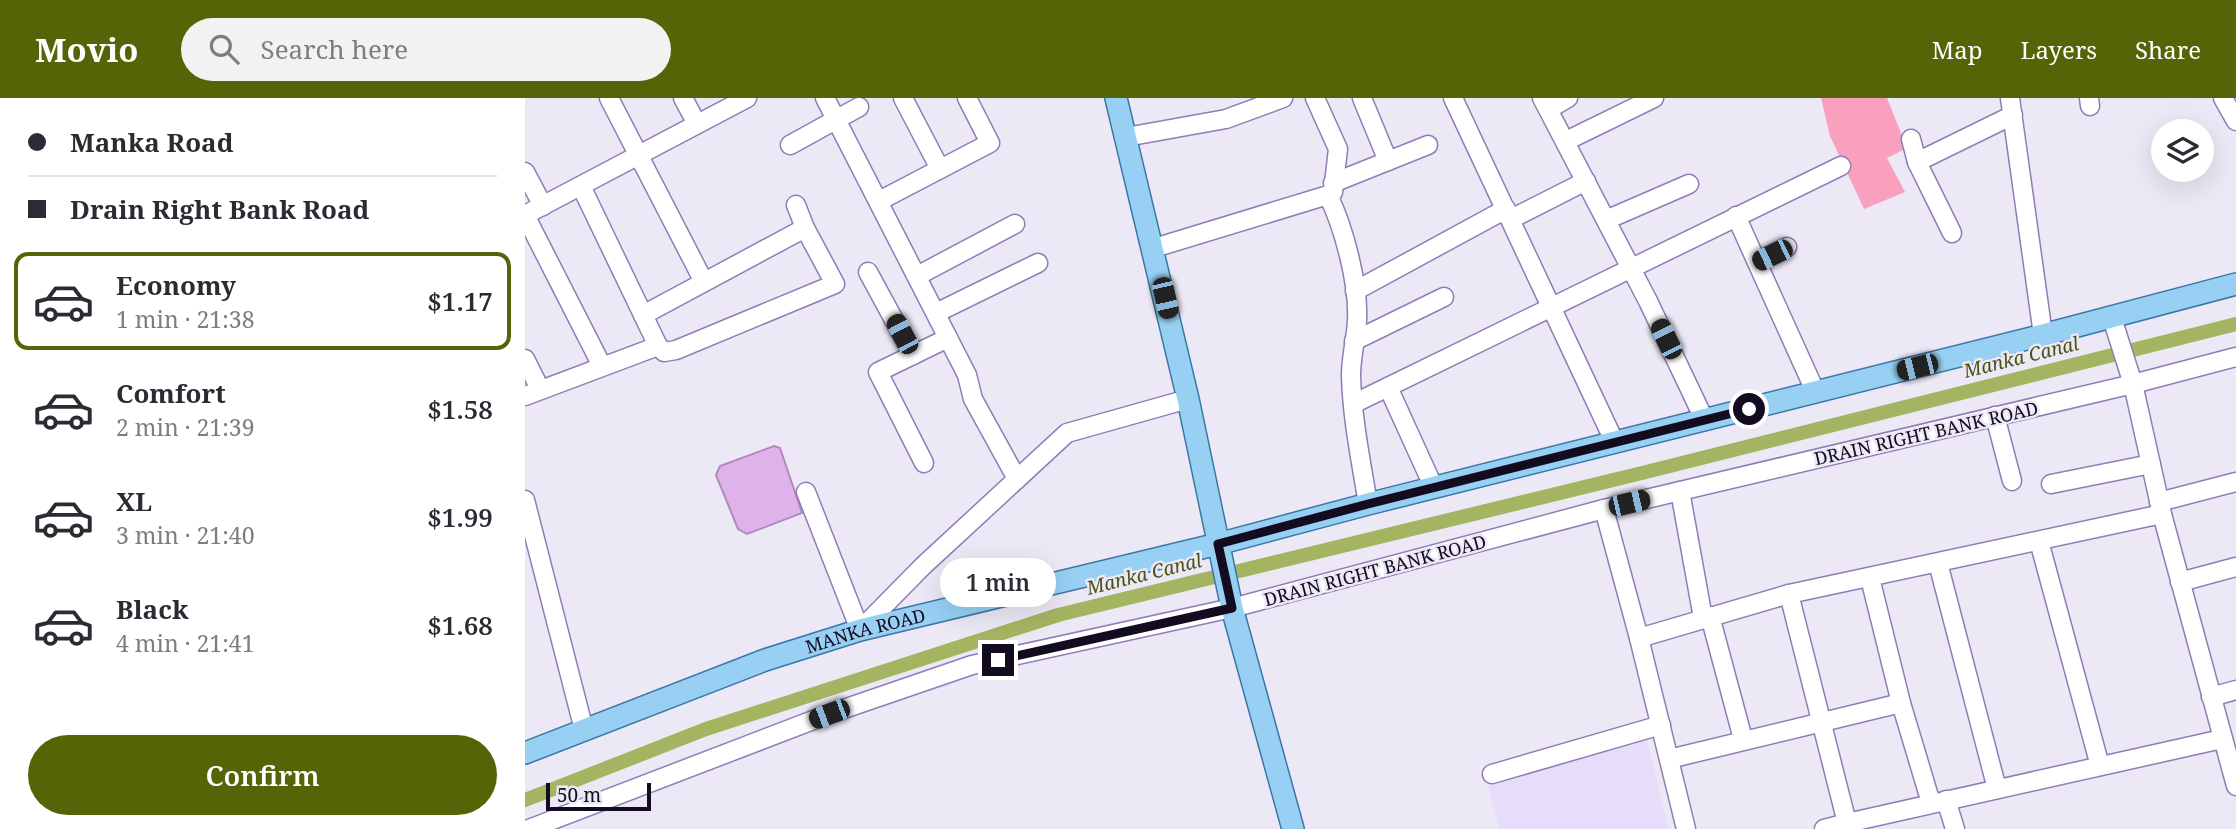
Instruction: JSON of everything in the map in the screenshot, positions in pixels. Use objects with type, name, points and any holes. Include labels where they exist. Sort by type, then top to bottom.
[{"type":"main road","points":[[1116,98],[1154,248],[1230,598],[1293,829]]},
{"type":"main road","name":"MANKA ROAD","points":[[525,753],[765,660],[860,630],[1220,554],[1368,504],[2112,318],[2236,284]]},
{"type":"street","points":[[609,98],[704,282]]},
{"type":"street","points":[[683,98],[697,124]]},
{"type":"street","points":[[825,98],[949,338],[967,375],[973,399],[1017,479]]},
{"type":"street","points":[[903,98],[940,169]]},
{"type":"street","points":[[879,201],[990,143],[967,98]]},
{"type":"street","points":[[1126,137],[1226,119],[1283,98]]},
{"type":"street","points":[[1315,98],[1338,149],[1331,189],[1355,291],[1357,322],[1351,375],[1368,504]]},
{"type":"street","points":[[1361,98],[1388,160]]},
{"type":"street","points":[[1453,98],[1615,443]]},
{"type":"street","points":[[1568,98],[1546,104],[1705,421]]},
{"type":"street","points":[[1566,141],[1654,98]]},
{"type":"street","points":[[2223,98],[2236,121]]},
{"type":"street","points":[[602,366],[525,215],[742,99]]},
{"type":"street","points":[[1917,162],[2011,106],[2043,335]]},
{"type":"street","points":[[790,145],[859,107]]},
{"type":"street","points":[[1911,139],[1917,162],[1952,233]]},
{"type":"street","points":[[1154,248],[1331,189],[1388,160],[1428,145]]},
{"type":"street","points":[[1353,404],[1841,166]]},
{"type":"street","points":[[525,172],[543,206]]},
{"type":"street","points":[[1355,291],[1508,214],[1586,181]]},
{"type":"street","points":[[1606,220],[1689,184]]},
{"type":"street","points":[[581,186],[658,346],[664,352],[676,350],[835,284],[805,228],[796,205]]},
{"type":"street","points":[[1736,216],[1816,393]]},
{"type":"street","points":[[917,276],[1015,224]]},
{"type":"street","points":[[643,315],[805,228]]},
{"type":"street","points":[[1757,262],[1787,247]]},
{"type":"street","points":[[936,313],[1038,264]]},
{"type":"street","points":[[869,272],[913,355]]},
{"type":"street","points":[[1354,341],[1444,297]]},
{"type":"street","points":[[2112,318],[2133,384],[2160,508],[2236,786]]},
{"type":"street","points":[[924,463],[879,372],[949,338]]},
{"type":"street","points":[[525,359],[533,393],[658,346]]},
{"type":"street","name":"DRAIN RIGHT BANK ROAD","points":[[529,829],[829,714],[972,665],[1230,598],[2133,384],[2236,357]]},
{"type":"street","points":[[1388,387],[1433,488]]},
{"type":"street","points":[[806,492],[860,630],[923,566],[1067,433],[1188,400]]},
{"type":"street","points":[[1995,416],[2012,481]]},
{"type":"street","points":[[2051,484],[2151,464]]},
{"type":"street","points":[[1639,638],[1789,594],[2039,541],[2160,508],[2236,482]]},
{"type":"street","points":[[1680,491],[1707,617],[1743,739]]},
{"type":"street","points":[[525,500],[584,730]]},
{"type":"street","points":[[1604,509],[1686,829]]},
{"type":"street","points":[[2039,541],[2100,766]]},
{"type":"street","points":[[1938,563],[1997,789]]},
{"type":"street","points":[[2180,582],[2236,567]]},
{"type":"street","points":[[1870,578],[1901,703],[1938,802],[1955,829]]},
{"type":"street","points":[[1789,594],[1847,823]]},
{"type":"street","points":[[2211,697],[2236,690]]},
{"type":"street","points":[[1669,759],[1901,703]]},
{"type":"street","points":[[1492,774],[1661,725]]},
{"type":"street","points":[[1824,829],[2222,739]]},
{"type":"shaded area","points":[[1821,98],[1887,98],[1907,148],[1887,158],[1905,192],[1864,209],[1830,136]]},
{"type":"shaded area","points":[[1647,739],[1668,829],[1499,829],[1488,786]]},
{"type":"building","points":[[774,446],[780,448],[802,513],[747,534],[738,529],[716,475],[720,466]]},
{"type":"waterway","name":"Manka Canal","points":[[525,800],[706,729],[1058,615],[1642,473],[2236,324]]},
{"type":"route","points":[[998,660],[1232,608],[1218,544],[1749,409]]}]
